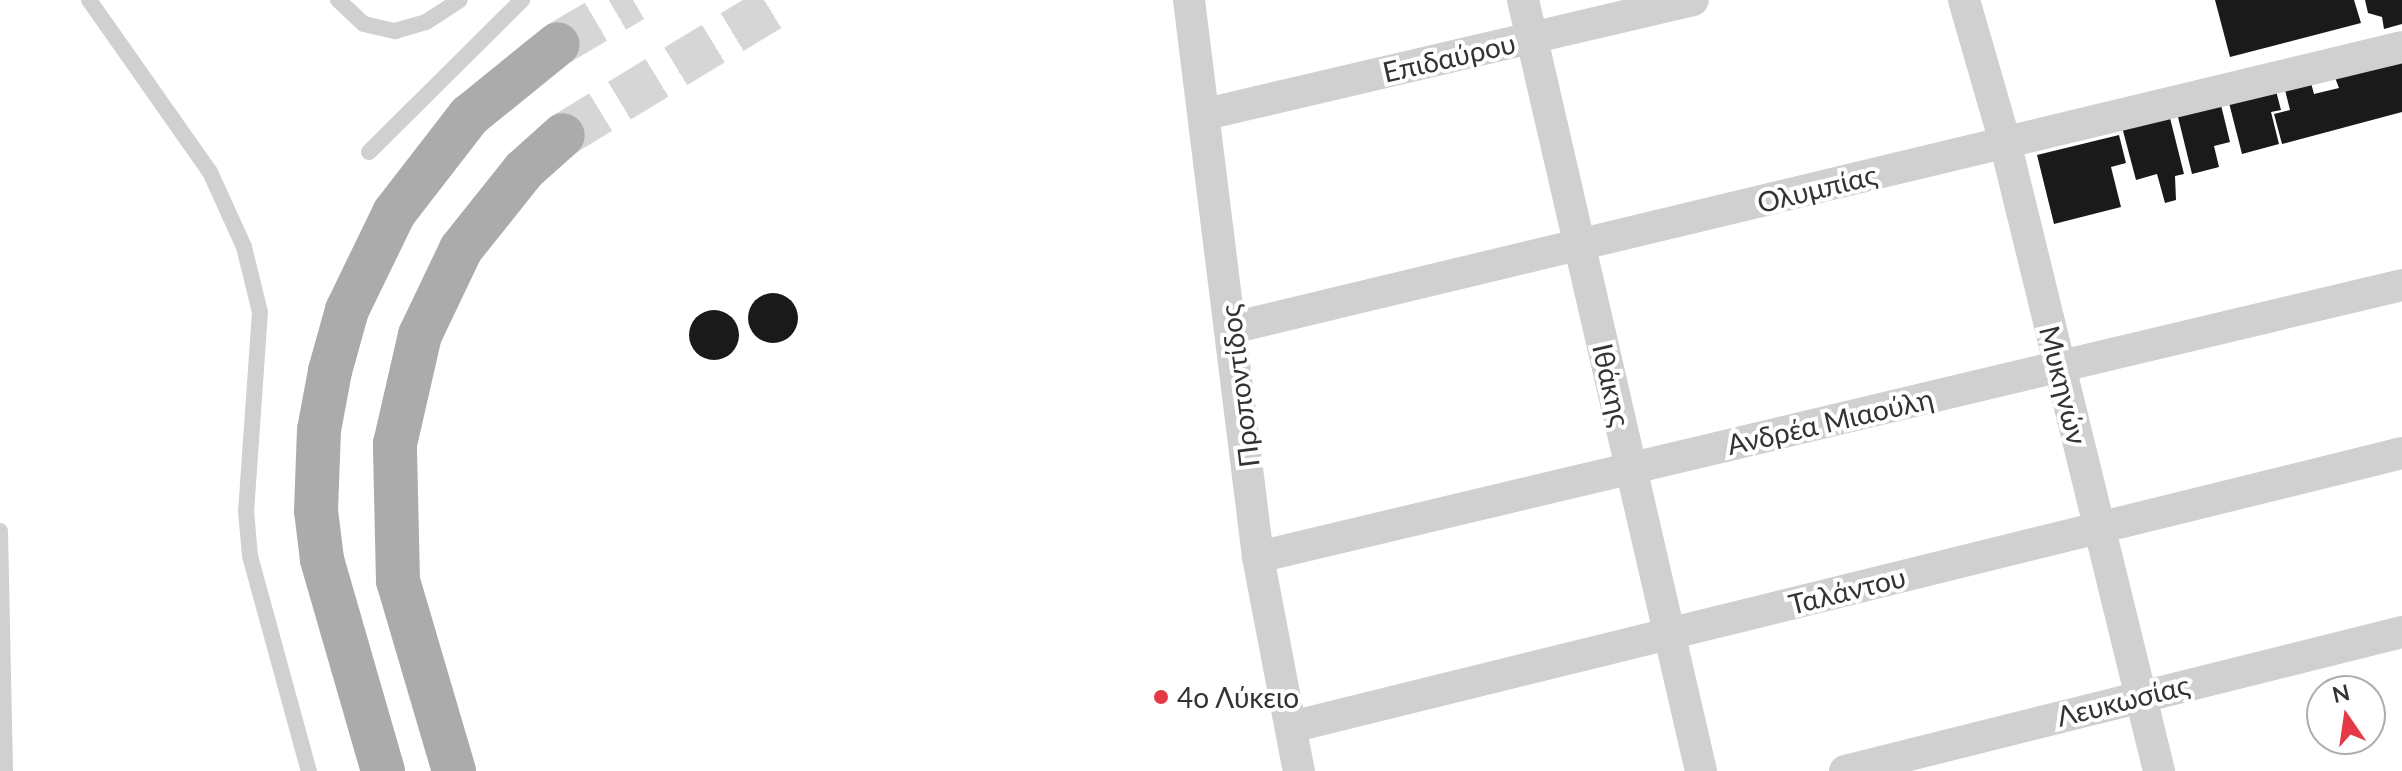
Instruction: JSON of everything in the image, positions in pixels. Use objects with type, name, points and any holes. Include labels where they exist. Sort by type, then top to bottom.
[{"type":"main road","points":[[383,771],[322,559],[316,511],[319,430],[330,371],[347,310],[394,213],[469,116],[558,44]]},
{"type":"main road","points":[[454,771],[398,581],[392,505],[397,431],[420,335],[461,249],[524,170],[563,135]]},
{"type":"street","name":"Προποντίδος","points":[[1189,0],[1206,114],[1258,557],[1299,771]]},
{"type":"street","name":"Ιθάκης","points":[[1523,0],[1701,771]]},
{"type":"street","name":"Επιδαύρου","points":[[1206,114],[1693,0]]},
{"type":"street","name":"Μυκηνών","points":[[1964,0],[2005,142],[2159,771]]},
{"type":"street","name":"Ολυμπίας","points":[[1232,328],[2402,47]]},
{"type":"street","name":"Ανδρέα Μιαούλη","points":[[1258,557],[2402,285]]},
{"type":"street","name":"Ταλάντου","points":[[1291,727],[2402,453]]},
{"type":"street","name":"Λευκωσίας","points":[[1845,771],[2402,632]]},
{"type":"lane","points":[[89,0],[210,172],[244,247],[260,312],[246,497],[250,556],[309,771]]},
{"type":"lane","points":[[338,0],[364,24],[395,31],[426,22],[460,0]]},
{"type":"lane","points":[[369,152],[522,0]]},
{"type":"lane","points":[[0,531],[5,771]]},
{"type":"building","points":[[2215,0],[2354,0],[2361,23],[2230,57]]},
{"type":"building","points":[[2365,0],[2402,0],[2402,24],[2384,29],[2382,17],[2368,13]]},
{"type":"building","points":[[2402,62],[2402,112],[2282,144],[2274,114],[2290,110],[2285,90],[2311,83],[2314,94],[2339,88],[2334,75]]},
{"type":"building","points":[[2275,87],[2281,110],[2271,112],[2279,144],[2242,154],[2228,99]]},
{"type":"building","points":[[2220,101],[2230,142],[2214,146],[2219,167],[2192,174],[2177,113]]},
{"type":"building","points":[[2169,114],[2184,174],[2175,176],[2176,200],[2165,203],[2157,174],[2136,180],[2122,127]]},
{"type":"building","points":[[2119,135],[2126,163],[2111,167],[2121,207],[2054,224],[2037,155]]},
{"type":"building","points":[[773,293],[791,300],[798,318],[791,336],[773,343],[755,336],[748,318],[755,300]]},
{"type":"building","points":[[714,310],[732,317],[739,335],[732,353],[714,360],[696,353],[689,335],[696,317]]},
{"type":"tunnel","points":[[558,44],[633,0]]},
{"type":"tunnel","points":[[563,135],[785,0]]},
{"type":"place","name":"4ο Λύκειο","points":[[1161,697]]}]
